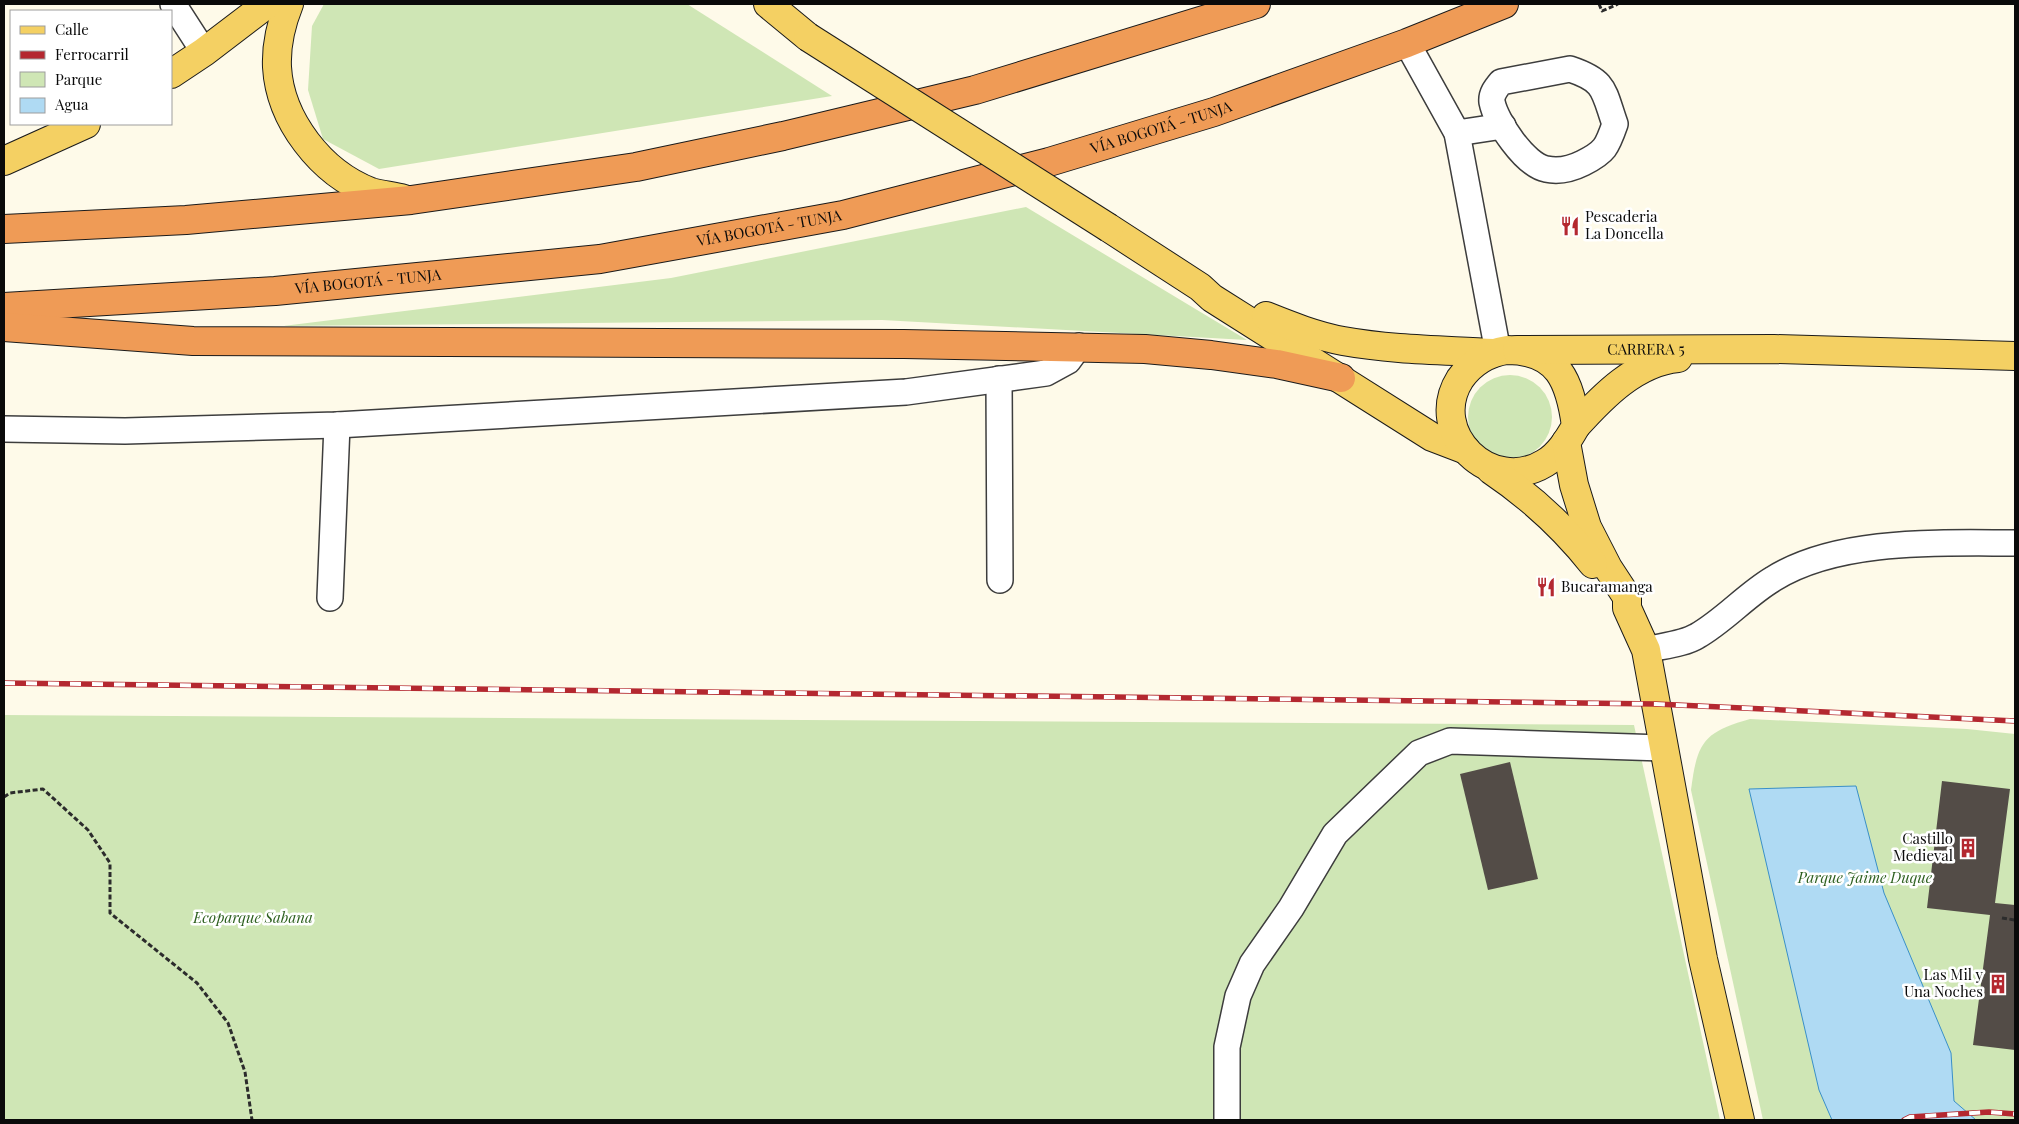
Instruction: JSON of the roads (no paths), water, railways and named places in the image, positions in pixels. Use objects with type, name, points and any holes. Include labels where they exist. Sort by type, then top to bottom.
[{"type":"highway","points":[[4,229],[186,220],[410,200],[636,167],[783,136],[975,90],[1256,4]]},
{"type":"highway","name":"VÍA BOGOTÁ - TUNJA","points":[[4,307],[275,291],[600,259],[843,215],[1049,162],[1196,118],[1407,43],[1504,4]]},
{"type":"highway","points":[[4,327],[193,341],[1080,346],[1211,355],[1277,364],[1341,378]]},
{"type":"main road","points":[[172,73],[204,52],[267,4]]},
{"type":"main road","points":[[289,4],[280,27],[277,68],[286,107],[306,143],[335,172],[363,188],[371,192],[410,200]]},
{"type":"main road","points":[[768,4],[808,37],[1109,228],[1200,287],[1212,298],[1432,437],[1466,450]]},
{"type":"main road","points":[[4,161],[84,125]]},
{"type":"main road","points":[[1200,287],[1218,287],[1258,313],[1303,331],[1342,341],[1392,348],[1503,352],[1542,357],[1562,374],[1573,398],[1571,434],[1574,485],[1587,526],[1608,568],[1627,597],[1627,608],[1646,650],[1702,958],[1740,1120]]},
{"type":"main road","name":"CARRERA 5","points":[[1571,434],[1608,393],[1630,376],[1664,359],[1774,349]]},
{"type":"main road","name":"CARRERA 5","points":[[1503,352],[1774,349],[2015,356]]},
{"type":"main road","points":[[1503,352],[1472,364],[1458,383],[1451,406],[1453,424],[1459,440],[1466,450],[1488,468],[1525,493],[1569,534],[1601,574],[1618,602],[1627,608]]},
{"type":"main road","points":[[1488,468],[1517,472],[1532,470],[1545,463],[1571,434]]},
{"type":"street","points":[[174,4],[204,52]]},
{"type":"street","points":[[1407,43],[1457,133],[1503,352]]},
{"type":"street","points":[[1570,69],[1584,74],[1601,85],[1615,124],[1601,154],[1568,170],[1545,169],[1525,158],[1503,126],[1492,102],[1493,92],[1501,82],[1570,69]]},
{"type":"street","points":[[1457,133],[1503,126]]},
{"type":"street","points":[[4,429],[125,431],[337,425],[906,392],[1046,373],[1068,361],[1080,346]]},
{"type":"street","points":[[999,380],[1000,580]]},
{"type":"street","points":[[330,598],[337,425]]},
{"type":"street","points":[[1646,650],[1696,638],[1773,578],[1800,566],[1844,551],[1924,542],[2015,543]]},
{"type":"street","points":[[1227,1120],[1227,1047],[1238,996],[1252,964],[1291,908],[1335,834],[1420,753],[1450,741],[1663,748]]},
{"type":"water","points":[[1856,786],[1884,893],[1951,1053],[1954,1101],[1976,1120],[1832,1120],[1819,1090],[1749,789]]},
{"type":"railway","points":[[4,683],[1656,704],[2015,721]]},
{"type":"railway","points":[[1904,1120],[1910,1117],[1989,1112],[2015,1114]]},
{"type":"place","name":"Pescaderia La Doncella","points":[[1570,226]]},
{"type":"place","name":"Bucaramanga","points":[[1546,587]]},
{"type":"place","name":"Castillo Medieval","points":[[1968,848]]},
{"type":"place","name":"Las Mil y Una Noches","points":[[1998,984]]},
{"type":"park label","name":"Parque Jaime Duque","points":[[1865,878]]},
{"type":"park label","name":"Ecoparque Sabana","points":[[253,918]]}]
